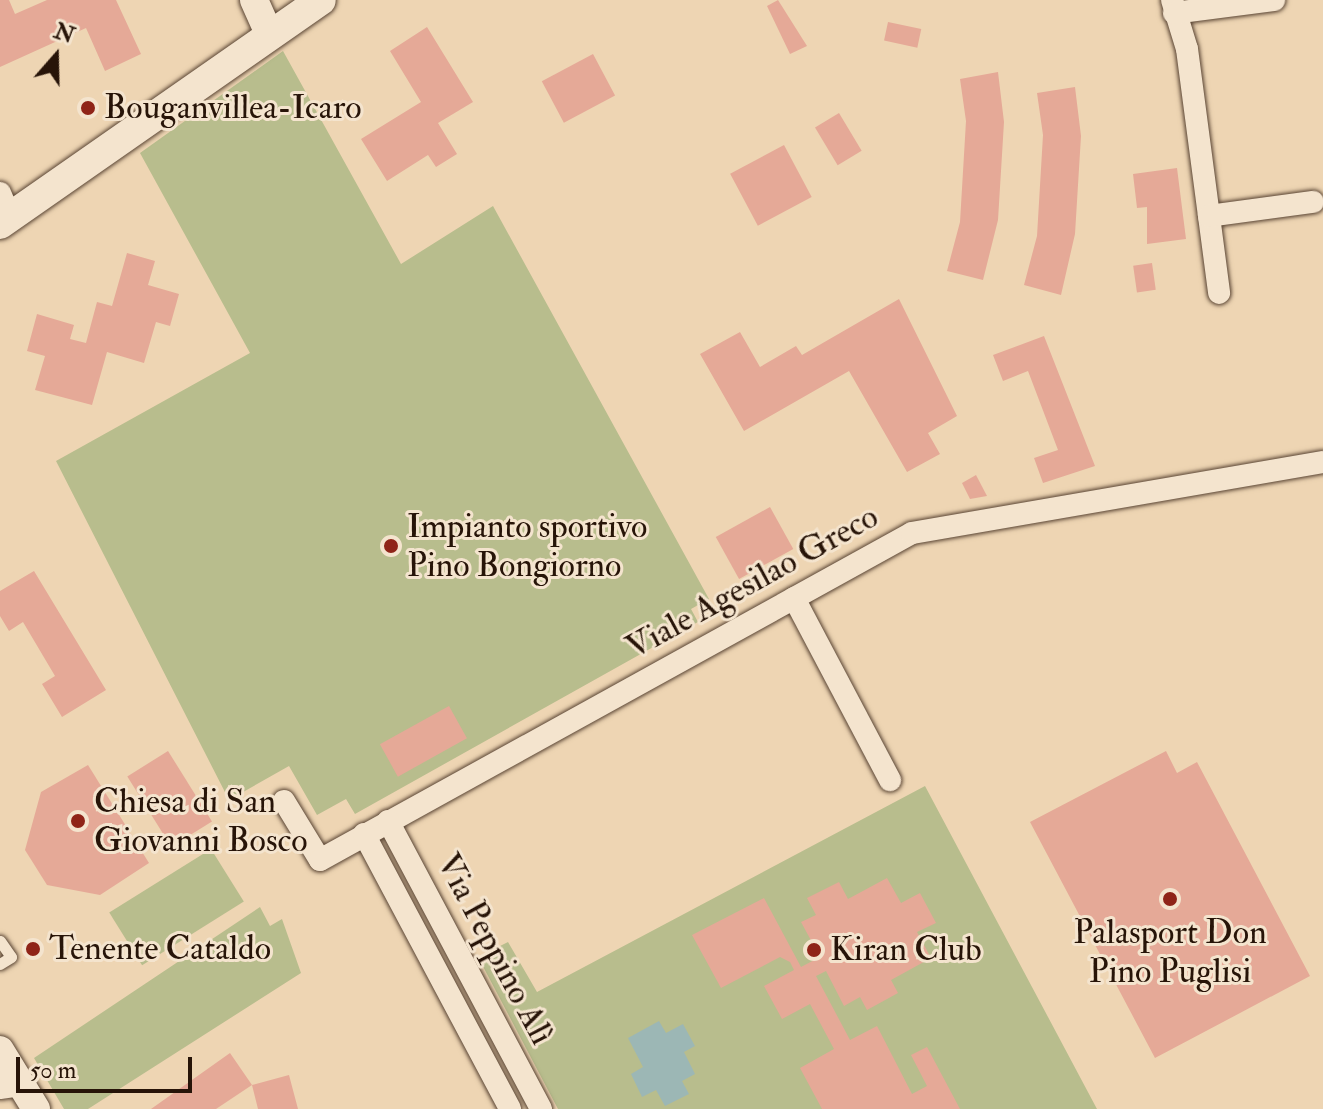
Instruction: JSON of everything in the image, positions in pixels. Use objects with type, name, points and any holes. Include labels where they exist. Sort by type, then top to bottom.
[{"type":"main road","points":[[3,211],[268,31],[321,0]]},
{"type":"street","points":[[254,0],[268,31]]},
{"type":"street","points":[[1219,293],[1187,49],[1173,7],[1274,0]]},
{"type":"street","points":[[1209,216],[1313,202]]},
{"type":"street","name":"Viale Agesilao Greco","points":[[284,801],[320,860],[912,533],[1323,462]]},
{"type":"street","points":[[794,598],[890,780]]},
{"type":"street","name":"Via Peppino Alì","points":[[388,821],[541,1109]]},
{"type":"street","name":"Via Peppino Alì","points":[[364,834],[510,1109]]},
{"type":"street","points":[[0,1050],[19,1094]]},
{"type":"lane","points":[[0,941],[11,957],[0,964]]},
{"type":"green space","name":"Impianto sportivo Pino Bongiorno","points":[[283,51],[401,264],[493,206],[709,599],[691,609],[698,622],[355,814],[346,799],[317,815],[289,766],[229,800],[56,461],[250,353],[140,153]]},
{"type":"green space","name":"Kiran Club","points":[[925,786],[1097,1109],[558,1109],[478,957],[508,942],[537,992]]},
{"type":"green space","points":[[211,849],[244,902],[142,965],[109,913]]},
{"type":"green space","points":[[260,907],[270,926],[282,919],[301,973],[88,1109],[64,1109],[34,1058]]},
{"type":"water","points":[[659,1021],[666,1033],[683,1024],[695,1046],[684,1052],[695,1074],[682,1081],[689,1094],[665,1106],[656,1090],[642,1097],[631,1074],[643,1067],[628,1038]]},
{"type":"building","points":[[0,0],[9,0],[15,14],[47,0],[116,0],[141,54],[105,71],[86,28],[0,67]]},
{"type":"building","points":[[778,0],[807,46],[790,54],[767,6]]},
{"type":"building","points":[[888,22],[921,29],[917,48],[884,41]]},
{"type":"building","points":[[427,27],[473,102],[438,123],[457,154],[436,167],[428,155],[387,181],[361,139],[421,102],[390,51]]},
{"type":"building","points":[[593,54],[615,95],[564,123],[542,81]]},
{"type":"building","points":[[998,72],[1004,122],[998,220],[983,280],[947,271],[960,222],[966,121],[960,79]]},
{"type":"building","points":[[1075,87],[1081,136],[1075,234],[1061,295],[1024,285],[1037,236],[1043,135],[1037,93]]},
{"type":"building","points":[[839,113],[862,151],[838,165],[815,127]]},
{"type":"building","points":[[784,145],[812,197],[758,226],[730,174]]},
{"type":"building","points":[[1177,168],[1186,239],[1147,244],[1147,207],[1137,208],[1133,174]]},
{"type":"building","points":[[127,253],[155,261],[148,285],[179,294],[170,326],[156,322],[144,363],[107,352],[92,405],[35,390],[45,356],[27,351],[37,314],[74,325],[70,339],[86,343],[97,302],[112,306]]},
{"type":"building","points":[[1152,263],[1156,290],[1137,292],[1133,266]]},
{"type":"building","points":[[899,299],[957,416],[928,433],[940,454],[907,472],[849,371],[744,431],[700,354],[740,332],[760,367],[796,346],[802,355]]},
{"type":"building","points":[[1044,336],[1095,466],[1043,483],[1034,458],[1058,450],[1028,371],[1003,381],[993,355]]},
{"type":"building","points":[[976,475],[987,496],[970,499],[962,483]]},
{"type":"building","points":[[770,507],[793,549],[739,579],[716,537]]},
{"type":"building","points":[[34,571],[106,690],[62,717],[42,684],[55,676],[23,622],[9,631],[0,616],[0,591]]},
{"type":"building","points":[[449,706],[467,738],[398,777],[380,744]]},
{"type":"building","points":[[168,751],[212,821],[171,847],[127,776]]},
{"type":"building","name":"Palasport Don Pino Puglisi","points":[[1166,751],[1177,773],[1197,762],[1310,976],[1155,1058],[1030,822]]},
{"type":"building","name":"Chiesa di San Giovanni Bosco","points":[[88,765],[149,863],[100,895],[47,885],[25,850],[41,792]]},
{"type":"building","points":[[887,878],[901,903],[920,893],[936,923],[917,932],[931,958],[891,980],[898,993],[867,1010],[860,997],[844,1006],[826,971],[816,976],[850,1040],[877,1026],[912,1094],[927,1086],[911,1055],[927,1047],[960,1109],[822,1109],[800,1068],[834,1049],[810,1004],[782,1019],[764,986],[794,970],[790,962],[780,957],[721,988],[692,935],[764,898],[801,967],[820,957],[801,922],[816,915],[807,898],[839,882],[848,899]]},
{"type":"building","points":[[230,1053],[252,1085],[216,1109],[151,1109]]},
{"type":"building","points":[[289,1075],[298,1109],[258,1109],[252,1085]]},
{"type":"place","name":"Bouganvillea-Icaro","points":[[88,108]]},
{"type":"place","name":"Impianto sportivo Pino Bongiorno","points":[[391,546]]},
{"type":"place","name":"Chiesa di San Giovanni Bosco","points":[[78,821]]},
{"type":"place","name":"Palasport Don Pino Puglisi","points":[[1170,899]]},
{"type":"place","name":"Tenente Cataldo","points":[[33,949]]},
{"type":"place","name":"Kiran Club","points":[[814,950]]}]
